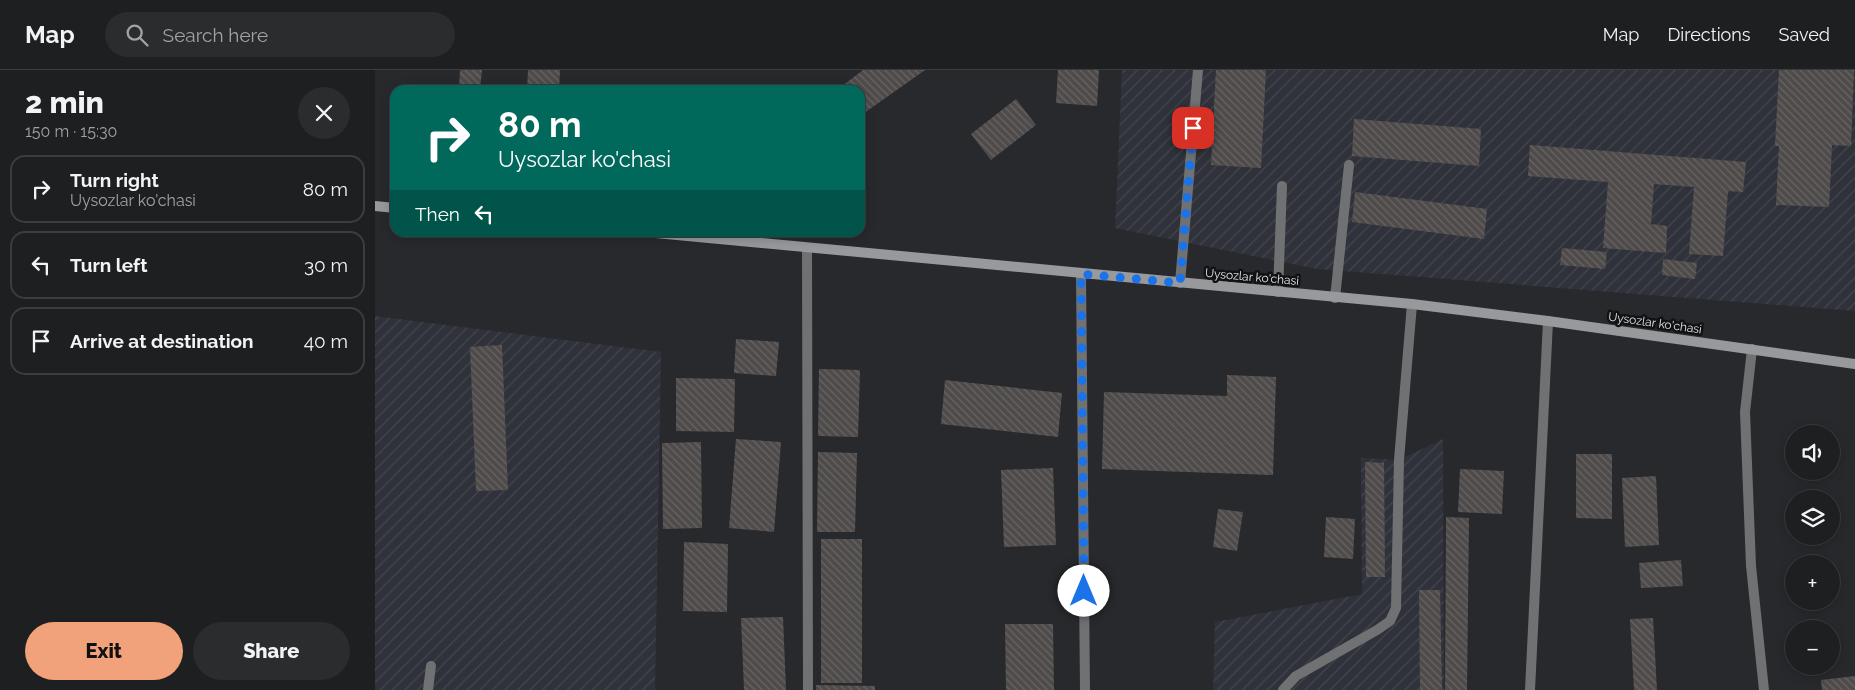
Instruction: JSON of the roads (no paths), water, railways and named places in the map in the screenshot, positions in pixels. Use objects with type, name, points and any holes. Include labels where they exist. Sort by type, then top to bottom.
[{"type":"main road","points":[[375,206],[390,208]]},
{"type":"main road","name":"Uysozlar ko'chasi","points":[[696,237],[1412,304],[1855,364]]},
{"type":"street","points":[[1180,283],[1198,70]]},
{"type":"street","points":[[1335,298],[1349,165]]},
{"type":"street","points":[[1278,292],[1282,186]]},
{"type":"street","points":[[807,248],[808,690]]},
{"type":"street","points":[[1081,274],[1085,690]]},
{"type":"street","points":[[1283,690],[1296,676],[1390,621],[1396,608],[1399,460],[1412,304]]},
{"type":"street","points":[[1530,690],[1548,321]]},
{"type":"street","points":[[1752,349],[1745,412],[1751,566],[1764,690]]},
{"type":"street","points":[[428,690],[431,666]]}]
